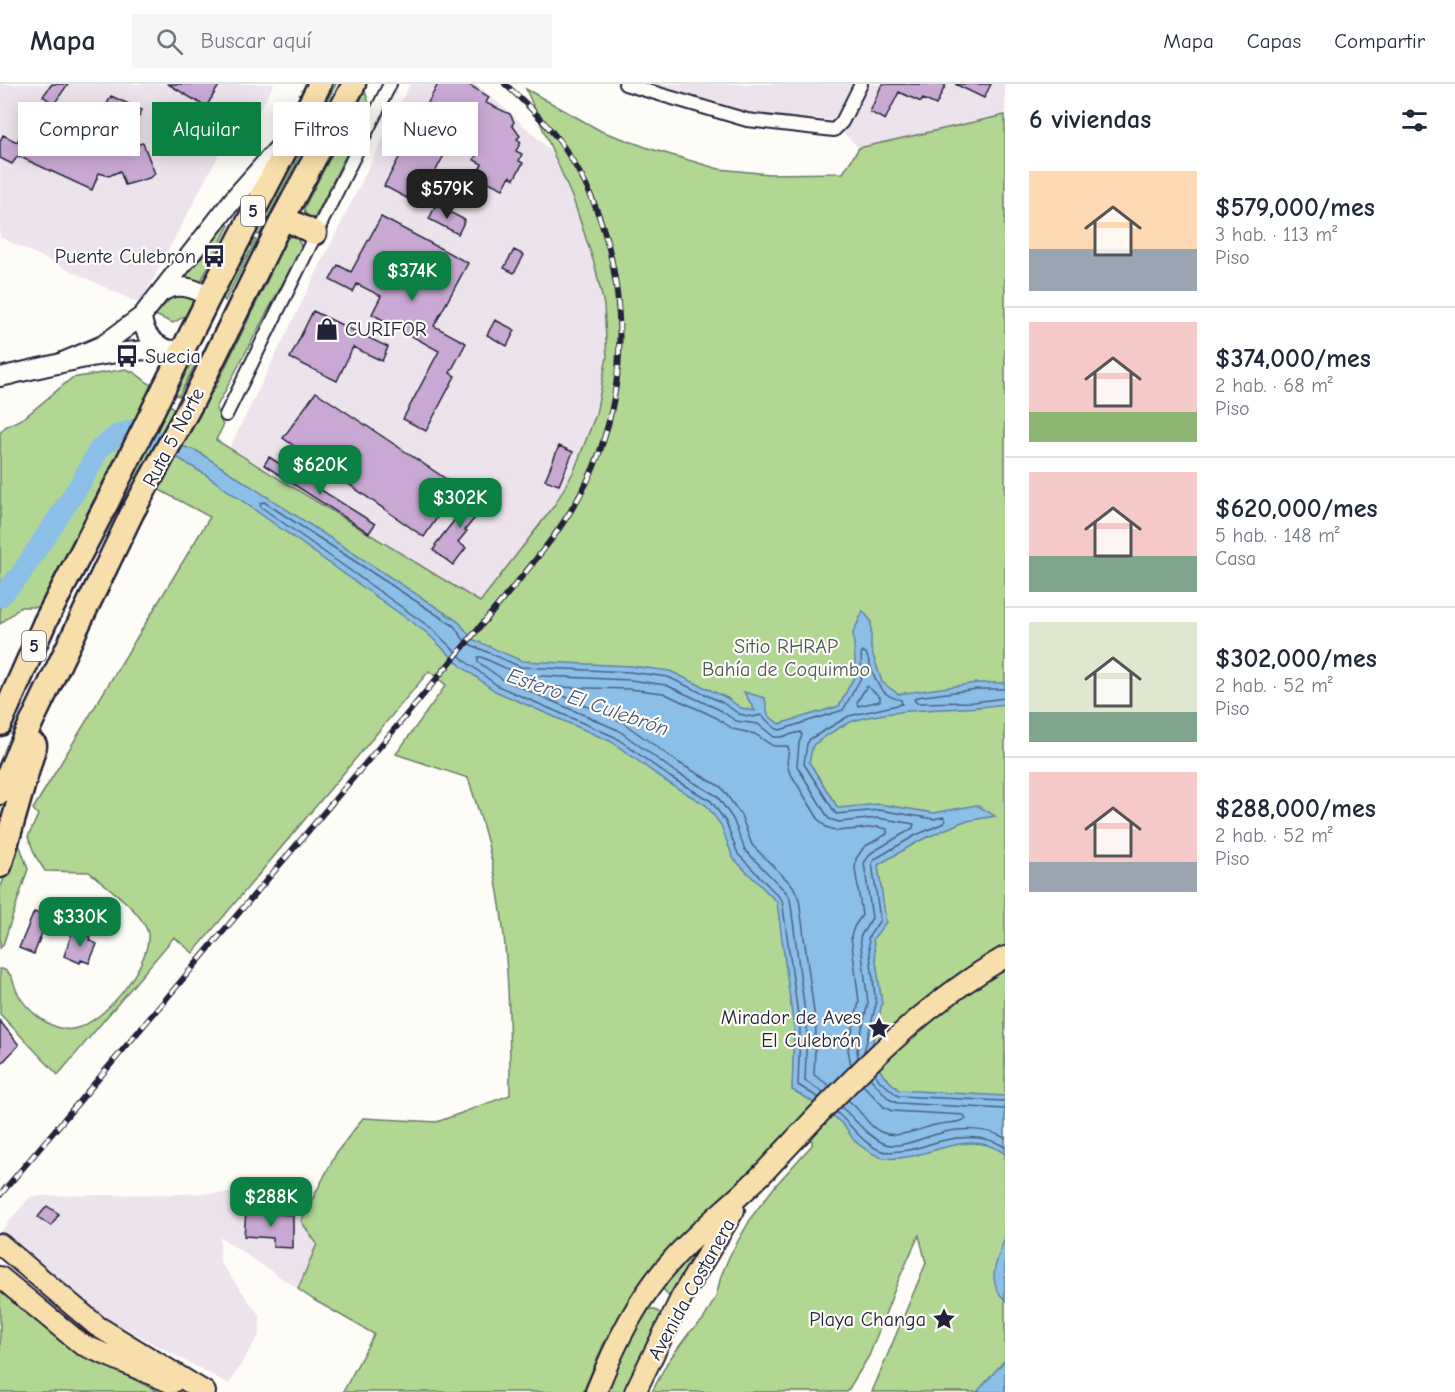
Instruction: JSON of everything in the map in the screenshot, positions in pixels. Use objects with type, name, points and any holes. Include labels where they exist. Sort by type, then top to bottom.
[{"type":"highway","name":"Ruta 5 Norte","points":[[311,102],[320,84]]},
{"type":"highway","name":"Ruta 5 Norte","points":[[0,793],[132,513],[194,399],[283,218],[354,84]]},
{"type":"highway","name":"Ruta 5 Norte","points":[[0,724],[30,654],[71,570],[165,388],[174,350],[209,297],[282,156]]},
{"type":"highway","points":[[283,218],[315,233]]},
{"type":"highway","points":[[174,350],[203,352],[223,339],[221,312],[209,297]]},
{"type":"highway","points":[[0,685],[71,570]]},
{"type":"highway","points":[[0,866],[15,820],[29,760],[66,650]]},
{"type":"main road","points":[[58,364],[103,345],[142,316],[236,196],[273,154]]},
{"type":"main road","points":[[159,294],[171,288],[186,286],[209,297]]},
{"type":"main road","points":[[142,316],[147,335],[154,342],[174,350]]},
{"type":"main road","points":[[0,377],[133,351],[174,350]]},
{"type":"main road","name":"Avenida Costanera","points":[[596,1392],[617,1344],[639,1303],[673,1259],[704,1227],[750,1187],[904,1029],[938,1002],[1005,957]]},
{"type":"main road","name":"Avenida Costanera","points":[[635,1392],[667,1327],[722,1228],[750,1187]]},
{"type":"main road","points":[[0,1244],[98,1326],[205,1392]]},
{"type":"main road","points":[[0,1277],[81,1344],[194,1392]]},
{"type":"main road","points":[[639,1303],[654,1299],[663,1304],[669,1315],[667,1327]]},
{"type":"street","points":[[226,415],[390,84]]},
{"type":"street","points":[[625,84],[747,120],[834,130],[842,122],[861,84]]},
{"type":"shaded area","points":[[0,84],[274,84],[261,108],[261,102],[152,102],[152,156],[218,156],[140,304],[0,237]]},
{"type":"shaded area","points":[[410,84],[476,84],[550,150],[574,203],[595,266],[604,305],[607,341],[605,373],[596,414],[582,453],[555,506],[479,602],[230,447],[382,140],[382,156],[478,156],[478,102],[401,102]]},
{"type":"shaded area","points":[[651,84],[1005,84],[1005,115],[859,148],[830,120],[750,113]]},
{"type":"shaded area","points":[[316,1192],[301,1221],[317,1244],[298,1289],[220,1237],[220,1262],[260,1316],[260,1333],[229,1384],[94,1312],[1,1231],[31,1196]]},
{"type":"green space","points":[[328,84],[336,84],[327,102],[319,102]]},
{"type":"green space","name":"Sitio RHRAP Bahía de Coquimbo","points":[[526,89],[601,131],[651,149],[719,169],[769,174],[843,173],[859,148],[1005,115],[1005,1392],[872,1392],[926,1263],[919,1235],[898,1281],[869,1356],[847,1392],[652,1392],[667,1363],[689,1333],[703,1320],[716,1297],[721,1276],[730,1255],[753,1215],[812,1145],[812,1141],[797,1124],[635,1291],[604,1343],[583,1392],[343,1392],[374,1334],[298,1289],[317,1244],[301,1221],[337,1152],[363,1118],[437,1122],[510,1095],[509,1004],[501,912],[488,843],[468,778],[396,754],[446,685],[429,671],[193,953],[174,937],[58,1075],[0,1014],[0,969],[9,973],[22,1000],[44,1021],[64,1029],[78,1028],[93,1020],[122,993],[143,958],[148,943],[147,930],[130,906],[89,872],[45,871],[28,837],[38,815],[33,809],[210,517],[137,478],[105,478],[39,607],[21,607],[0,624],[0,433],[5,427],[25,417],[72,378],[126,369],[156,389],[188,425],[216,386],[270,275],[277,250],[284,240],[295,235],[302,247],[216,408],[223,426],[216,440],[480,602],[554,506],[574,471],[596,414],[607,357],[604,305],[595,266],[574,202]]},
{"type":"green space","points":[[365,91],[368,102],[359,102]]},
{"type":"green space","points":[[291,156],[299,156],[259,235],[251,233]]},
{"type":"green space","points":[[331,156],[346,156],[313,221],[306,217],[304,209]]},
{"type":"green space","points":[[224,222],[229,225],[199,285],[178,282]]},
{"type":"green space","points":[[249,236],[256,240],[225,301],[220,295]]},
{"type":"green space","points":[[178,293],[195,299],[185,316],[173,323],[155,315],[174,295]]},
{"type":"green space","points":[[198,359],[179,396],[173,394],[187,361]]},
{"type":"green space","points":[[18,841],[28,869],[3,945],[0,948],[0,889]]},
{"type":"green space","points":[[710,1231],[674,1303],[661,1286]]},
{"type":"green space","points":[[0,1290],[70,1347],[159,1392],[0,1392]]},
{"type":"green space","points":[[653,1309],[659,1312],[662,1318],[627,1392],[604,1392],[622,1351],[646,1310]]},
{"type":"water","points":[[132,430],[197,451],[459,622],[472,639],[522,661],[631,666],[670,671],[727,698],[741,708],[755,711],[744,692],[765,698],[768,715],[779,724],[839,706],[856,673],[853,633],[863,611],[871,621],[871,649],[882,682],[898,694],[977,683],[1005,683],[1005,704],[891,713],[853,721],[813,745],[809,762],[838,808],[879,804],[934,813],[977,805],[995,816],[962,822],[919,841],[878,865],[886,922],[873,939],[882,1004],[870,1053],[883,1075],[899,1090],[1005,1096],[1005,1154],[991,1146],[976,1143],[961,1144],[899,1158],[884,1158],[855,1141],[845,1127],[827,1111],[792,1090],[794,1029],[777,902],[733,858],[721,825],[706,805],[667,782],[612,742],[495,691],[461,666],[427,633],[206,475]]},
{"type":"water","points":[[1005,1238],[1005,1300],[995,1286],[994,1270]]},
{"type":"water","points":[[1005,1360],[1005,1392],[977,1392]]},
{"type":"building","points":[[52,84],[68,84],[55,102],[51,102],[43,96]]},
{"type":"building","points":[[168,84],[220,84],[209,102],[198,102]]},
{"type":"building","points":[[438,84],[468,84],[489,97],[486,103],[510,114],[514,122],[512,125],[520,136],[517,139],[521,142],[516,151],[522,154],[519,161],[523,163],[514,179],[510,176],[503,189],[476,176],[482,164],[474,160],[478,156],[478,102],[428,102]]},
{"type":"building","points":[[882,84],[946,84],[936,105],[923,99],[921,102],[899,92],[885,120],[870,112]]},
{"type":"building","points":[[955,84],[991,84],[984,98]]},
{"type":"building","points":[[111,96],[124,102],[108,102]]},
{"type":"building","points":[[3,135],[17,142],[18,140],[18,156],[12,164],[0,158],[0,141]]},
{"type":"building","points":[[143,143],[155,174],[125,185],[120,171],[109,176],[99,173],[92,190],[18,156],[140,156],[140,144]]},
{"type":"building","points":[[400,156],[444,156],[418,204],[384,186]]},
{"type":"building","points":[[436,205],[465,220],[458,234],[429,219]]},
{"type":"building","points":[[381,217],[468,263],[434,326],[466,343],[450,373],[455,376],[426,431],[403,419],[439,351],[372,314],[381,296],[357,284],[353,292],[330,280],[338,265],[351,272]]},
{"type":"building","points":[[514,250],[524,255],[514,273],[504,268]]},
{"type":"building","name":"CURIFOR","points":[[313,311],[388,347],[382,361],[353,347],[337,381],[290,358]]},
{"type":"building","points":[[495,320],[515,330],[507,346],[487,335]]},
{"type":"building","points":[[316,392],[458,487],[424,537],[283,438]]},
{"type":"building","points":[[559,446],[573,452],[559,485],[545,480]]},
{"type":"building","points":[[269,457],[375,524],[369,533],[264,465]]},
{"type":"building","points":[[479,489],[491,498],[458,542],[466,548],[453,565],[433,550]]},
{"type":"building","points":[[34,912],[48,917],[34,954],[19,948]]},
{"type":"building","points":[[73,930],[90,937],[89,940],[97,944],[89,963],[81,960],[80,963],[64,956]]},
{"type":"building","points":[[0,1021],[19,1045],[0,1065]]},
{"type":"building","points":[[47,1206],[59,1214],[51,1226],[38,1217]]},
{"type":"building","points":[[246,1212],[293,1215],[293,1248],[273,1247],[273,1238],[244,1236]]},
{"type":"waterway","name":"Estero El Culebrón","points":[[0,597],[20,575],[82,481],[99,449],[117,435],[132,430],[155,440]]},
{"type":"railway","points":[[0,1195],[525,573],[568,515],[591,473],[611,413],[617,375],[619,336],[617,296],[611,257],[600,220],[585,183],[565,149],[545,123],[505,84]]},
{"type":"place","name":"Puente Culebron","points":[[214,256]]},
{"type":"place","name":"CURIFOR","points":[[327,329]]},
{"type":"place","name":"Suecia","points":[[127,356]]},
{"type":"place","name":"Mirador de Aves El Culebrón","points":[[879,1028]]},
{"type":"place","name":"Playa Changa","points":[[944,1319]]}]
